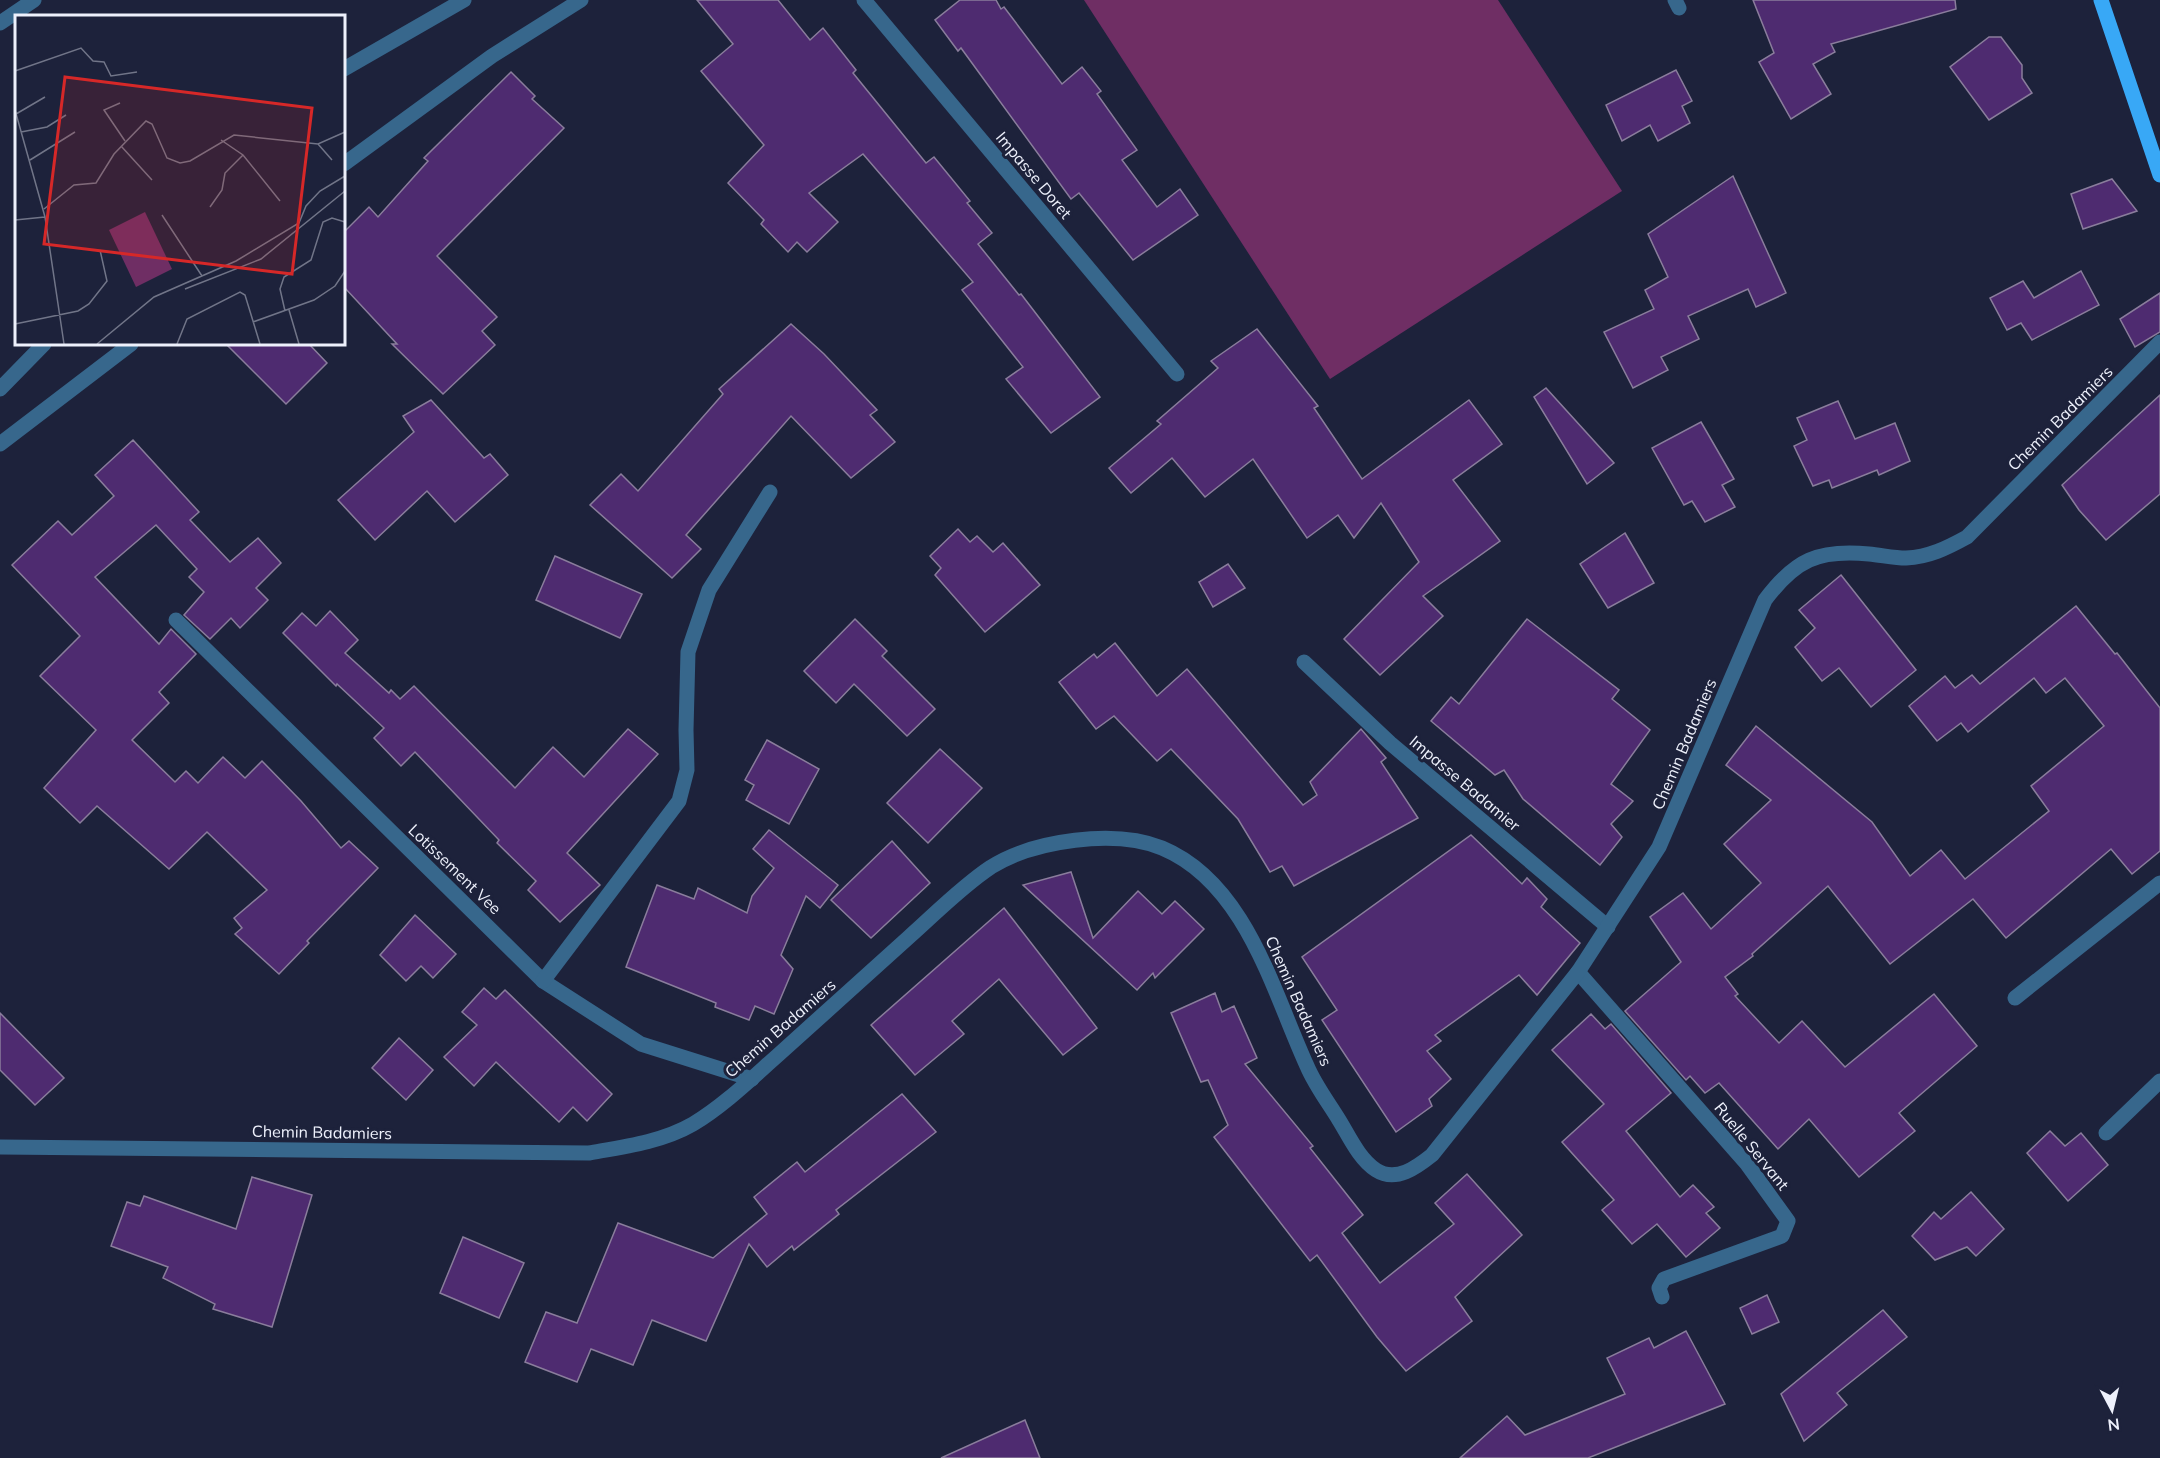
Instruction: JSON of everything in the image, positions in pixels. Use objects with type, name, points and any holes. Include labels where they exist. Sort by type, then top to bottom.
[{"type":"main road","points":[[2101,0],[2160,175]]},
{"type":"street","points":[[0,23],[34,0]]},
{"type":"street","points":[[345,68],[464,0]]},
{"type":"street","points":[[345,163],[492,56],[581,0]]},
{"type":"street","name":"Impasse Doret","points":[[864,0],[1177,374]]},
{"type":"street","name":"Chemin Badamiers","points":[[0,1147],[589,1153],[642,1143],[692,1125],[752,1079],[954,896],[992,867],[1031,848],[1076,841],[1122,838],[1162,848],[1199,871],[1232,907],[1256,946],[1308,1069],[1358,1151],[1377,1171],[1393,1175],[1413,1170],[1432,1155],[1578,972],[1659,847],[1765,600],[1781,579],[1798,565],[1821,554],[1845,552],[1905,558],[1937,553],[1967,537],[2160,342]]},
{"type":"street","points":[[0,389],[44,345]]},
{"type":"street","points":[[0,444],[130,345]]},
{"type":"street","points":[[543,981],[679,801],[687,770],[688,652],[709,590],[770,492]]},
{"type":"street","name":"Lotissement Vee","points":[[176,620],[543,981],[641,1044],[752,1079]]},
{"type":"street","name":"Impasse Badamier","points":[[1304,662],[1390,743],[1608,927]]},
{"type":"street","points":[[2015,999],[2160,883]]},
{"type":"street","name":"Ruelle Servant","points":[[1578,972],[1747,1164],[1788,1221],[1782,1236],[1664,1278],[1659,1288],[1662,1297]]},
{"type":"street","points":[[2106,1133],[2160,1081]]},
{"type":"shaded area","points":[[1084,0],[1498,0],[1622,191],[1330,379]]},
{"type":"building","points":[[697,0],[778,0],[810,40],[823,28],[856,70],[853,73],[926,163],[934,157],[970,201],[967,203],[992,233],[978,244],[1019,295],[1021,294],[1100,397],[1051,433],[1006,379],[1023,367],[962,290],[973,282],[863,154],[809,193],[838,222],[807,252],[797,242],[788,252],[761,224],[764,220],[728,183],[764,145],[701,71],[733,44]]},
{"type":"building","points":[[960,0],[996,0],[1001,9],[1004,7],[1062,84],[1082,67],[1101,91],[1097,94],[1137,150],[1122,160],[1157,207],[1180,189],[1198,215],[1133,260],[1079,193],[1071,199],[961,48],[958,51],[935,20]]},
{"type":"building","points":[[1753,0],[1955,0],[1956,9],[1831,44],[1835,52],[1813,64],[1831,94],[1791,119],[1759,62],[1774,53]]},
{"type":"building","points":[[1989,37],[2001,37],[2022,65],[2022,78],[2032,93],[1989,120],[1950,67]]},
{"type":"building","points":[[1676,70],[1692,101],[1682,106],[1690,123],[1658,141],[1650,125],[1622,141],[1606,105]]},
{"type":"building","points":[[511,72],[535,96],[532,99],[564,128],[437,256],[497,317],[482,331],[495,345],[443,394],[392,344],[397,344],[345,288],[345,231],[369,207],[378,217],[428,161],[424,158]]},
{"type":"building","points":[[1733,176],[1786,293],[1756,307],[1748,289],[1688,316],[1699,339],[1661,357],[1668,370],[1633,388],[1604,332],[1654,309],[1645,290],[1668,277],[1648,234]]},
{"type":"building","points":[[2112,179],[2137,211],[2083,229],[2071,194]]},
{"type":"building","points":[[2081,271],[2099,305],[2032,340],[2021,323],[2007,330],[1990,298],[2023,281],[2034,298]]},
{"type":"building","points":[[2160,293],[2160,332],[2135,347],[2120,319]]},
{"type":"building","points":[[791,324],[824,354],[877,410],[870,415],[895,442],[851,478],[791,416],[686,535],[701,549],[672,578],[590,505],[621,474],[638,491],[723,394],[719,389]]},
{"type":"building","points":[[1257,329],[1318,406],[1314,408],[1362,479],[1469,400],[1502,444],[1453,480],[1500,541],[1423,596],[1443,616],[1380,675],[1344,639],[1419,562],[1381,503],[1354,538],[1338,515],[1307,538],[1253,459],[1205,497],[1172,458],[1131,493],[1109,468],[1161,424],[1157,421],[1218,368],[1211,361]]},
{"type":"building","points":[[227,345],[310,345],[327,363],[286,404]]},
{"type":"building","points":[[1546,388],[1614,463],[1587,484],[1534,397]]},
{"type":"building","points":[[2160,395],[2160,494],[2106,540],[2079,510],[2062,485]]},
{"type":"building","points":[[431,400],[484,458],[490,454],[508,475],[455,522],[427,491],[375,540],[338,500],[414,432],[403,416]]},
{"type":"building","points":[[1838,401],[1855,439],[1895,423],[1910,461],[1879,475],[1877,470],[1832,488],[1829,480],[1813,486],[1794,446],[1807,440],[1797,418]]},
{"type":"building","points":[[1701,422],[1734,479],[1722,485],[1735,507],[1705,522],[1692,501],[1684,505],[1652,448]]},
{"type":"building","points":[[133,440],[199,512],[190,520],[230,562],[258,538],[281,563],[256,588],[268,600],[240,628],[231,618],[210,639],[184,615],[204,592],[189,577],[197,569],[156,525],[95,577],[159,644],[171,629],[196,654],[159,692],[169,703],[132,740],[175,782],[186,771],[198,783],[223,757],[245,778],[262,761],[301,801],[341,848],[349,841],[378,868],[307,941],[309,943],[279,974],[235,934],[242,928],[234,918],[267,890],[207,832],[169,869],[97,806],[80,823],[44,788],[96,730],[40,676],[80,636],[12,565],[58,521],[72,535],[114,496],[95,475]]},
{"type":"building","points":[[958,529],[970,542],[977,536],[993,552],[1003,543],[1040,585],[985,632],[935,575],[941,568],[930,556]]},
{"type":"building","points":[[1625,533],[1654,583],[1608,608],[1580,564]]},
{"type":"building","points":[[555,556],[642,594],[620,638],[536,600]]},
{"type":"building","points":[[1228,564],[1245,588],[1213,607],[1199,582]]},
{"type":"building","points":[[1841,575],[1916,670],[1871,707],[1839,668],[1822,681],[1795,647],[1815,628],[1799,610]]},
{"type":"building","points":[[2076,606],[2160,708],[2160,851],[2132,874],[2111,849],[2006,938],[1973,899],[1890,964],[1828,886],[1752,954],[1753,956],[1725,977],[1738,994],[1735,996],[1779,1043],[1802,1021],[1845,1067],[1934,994],[1977,1046],[1899,1113],[1915,1131],[1859,1177],[1809,1119],[1778,1149],[1719,1083],[1705,1093],[1690,1076],[1686,1080],[1625,1011],[1681,962],[1650,917],[1683,893],[1711,929],[1761,883],[1724,844],[1771,800],[1726,765],[1756,726],[1872,822],[1910,876],[1941,850],[1965,879],[2049,811],[2031,786],[2104,726],[2065,678],[2046,693],[2034,678],[1968,732],[1961,723],[1937,741],[1909,706],[1945,676],[1955,688],[1972,675],[1980,684]]},
{"type":"building","points":[[330,611],[358,640],[345,653],[389,693],[391,690],[400,699],[414,686],[515,788],[553,747],[584,777],[628,729],[658,754],[567,853],[600,885],[560,922],[528,890],[536,881],[497,843],[499,840],[415,752],[401,766],[374,738],[384,728],[337,684],[336,686],[283,633],[302,613],[316,626]]},
{"type":"building","points":[[855,619],[887,651],[882,656],[935,709],[907,736],[854,684],[836,703],[804,671]]},
{"type":"building","points":[[1527,619],[1619,690],[1612,699],[1650,730],[1611,784],[1633,801],[1611,824],[1622,837],[1600,865],[1523,799],[1504,770],[1495,775],[1431,721],[1451,697],[1459,704]]},
{"type":"building","points":[[1115,643],[1157,696],[1187,669],[1303,805],[1317,795],[1310,782],[1361,729],[1386,758],[1381,762],[1418,818],[1294,886],[1282,866],[1270,872],[1238,819],[1171,749],[1157,761],[1114,716],[1096,729],[1059,682],[1094,654],[1097,658]]},
{"type":"building","points":[[767,740],[819,769],[789,824],[746,800],[754,785],[745,780]]},
{"type":"building","points":[[940,749],[982,788],[928,843],[887,803]]},
{"type":"building","points":[[769,830],[838,885],[820,908],[806,896],[781,955],[793,969],[774,1014],[755,1006],[749,1020],[715,1007],[716,1003],[626,967],[657,885],[694,899],[698,888],[747,913],[752,896],[774,868],[753,849]]},
{"type":"building","points":[[1471,835],[1522,884],[1527,878],[1547,899],[1541,907],[1580,943],[1537,995],[1519,975],[1435,1035],[1441,1041],[1427,1051],[1451,1079],[1429,1099],[1432,1106],[1396,1132],[1322,1020],[1337,1010],[1302,957]]},
{"type":"building","points":[[892,841],[930,883],[871,938],[831,900]]},
{"type":"building","points":[[1071,872],[1093,938],[1138,891],[1162,914],[1175,901],[1204,929],[1155,978],[1153,973],[1137,990],[1023,885]]},
{"type":"building","points":[[1004,908],[1097,1028],[1063,1055],[999,979],[952,1021],[964,1034],[915,1075],[871,1025]]},
{"type":"building","points":[[415,915],[456,954],[433,978],[421,966],[406,981],[380,955]]},
{"type":"building","points":[[484,988],[496,999],[505,990],[612,1094],[587,1121],[573,1107],[559,1122],[496,1062],[474,1086],[444,1057],[477,1025],[462,1012]]},
{"type":"building","points":[[1215,993],[1222,1012],[1234,1006],[1257,1058],[1245,1064],[1313,1146],[1310,1148],[1363,1215],[1342,1233],[1380,1283],[1454,1224],[1435,1203],[1467,1174],[1522,1235],[1455,1297],[1472,1321],[1406,1371],[1377,1337],[1317,1255],[1310,1261],[1214,1137],[1228,1125],[1208,1080],[1201,1082],[1171,1013]]},
{"type":"building","points":[[0,1013],[64,1078],[35,1105],[0,1070]]},
{"type":"building","points":[[1591,1014],[1605,1029],[1611,1024],[1671,1093],[1626,1131],[1680,1197],[1693,1185],[1714,1207],[1706,1213],[1720,1228],[1686,1257],[1657,1224],[1632,1244],[1602,1210],[1614,1200],[1562,1142],[1604,1104],[1552,1050]]},
{"type":"building","points":[[399,1038],[433,1070],[406,1100],[372,1068]]},
{"type":"building","points":[[902,1094],[936,1132],[836,1210],[839,1214],[794,1250],[792,1246],[767,1267],[749,1244],[706,1341],[652,1320],[633,1365],[591,1349],[577,1382],[525,1362],[546,1312],[577,1323],[618,1223],[713,1258],[767,1214],[754,1197],[797,1162],[805,1172]]},
{"type":"building","points":[[2050,1131],[2065,1146],[2081,1133],[2108,1165],[2068,1201],[2027,1153]]},
{"type":"building","points":[[252,1177],[312,1195],[272,1327],[213,1309],[215,1304],[163,1278],[168,1267],[111,1246],[127,1202],[140,1206],[144,1196],[236,1229]]},
{"type":"building","points":[[1971,1192],[2004,1229],[1976,1256],[1967,1247],[1935,1260],[1912,1236],[1934,1212],[1941,1219]]},
{"type":"building","points":[[463,1237],[524,1263],[499,1318],[440,1293]]},
{"type":"building","points":[[1767,1295],[1779,1322],[1752,1334],[1740,1308]]},
{"type":"building","points":[[1883,1310],[1907,1337],[1837,1393],[1847,1405],[1804,1441],[1781,1394]]},
{"type":"building","points":[[1686,1331],[1725,1404],[1588,1458],[1460,1458],[1507,1416],[1525,1435],[1625,1394],[1607,1358],[1649,1338],[1654,1348]]},
{"type":"building","points":[[1025,1420],[1040,1458],[941,1458]]}]
